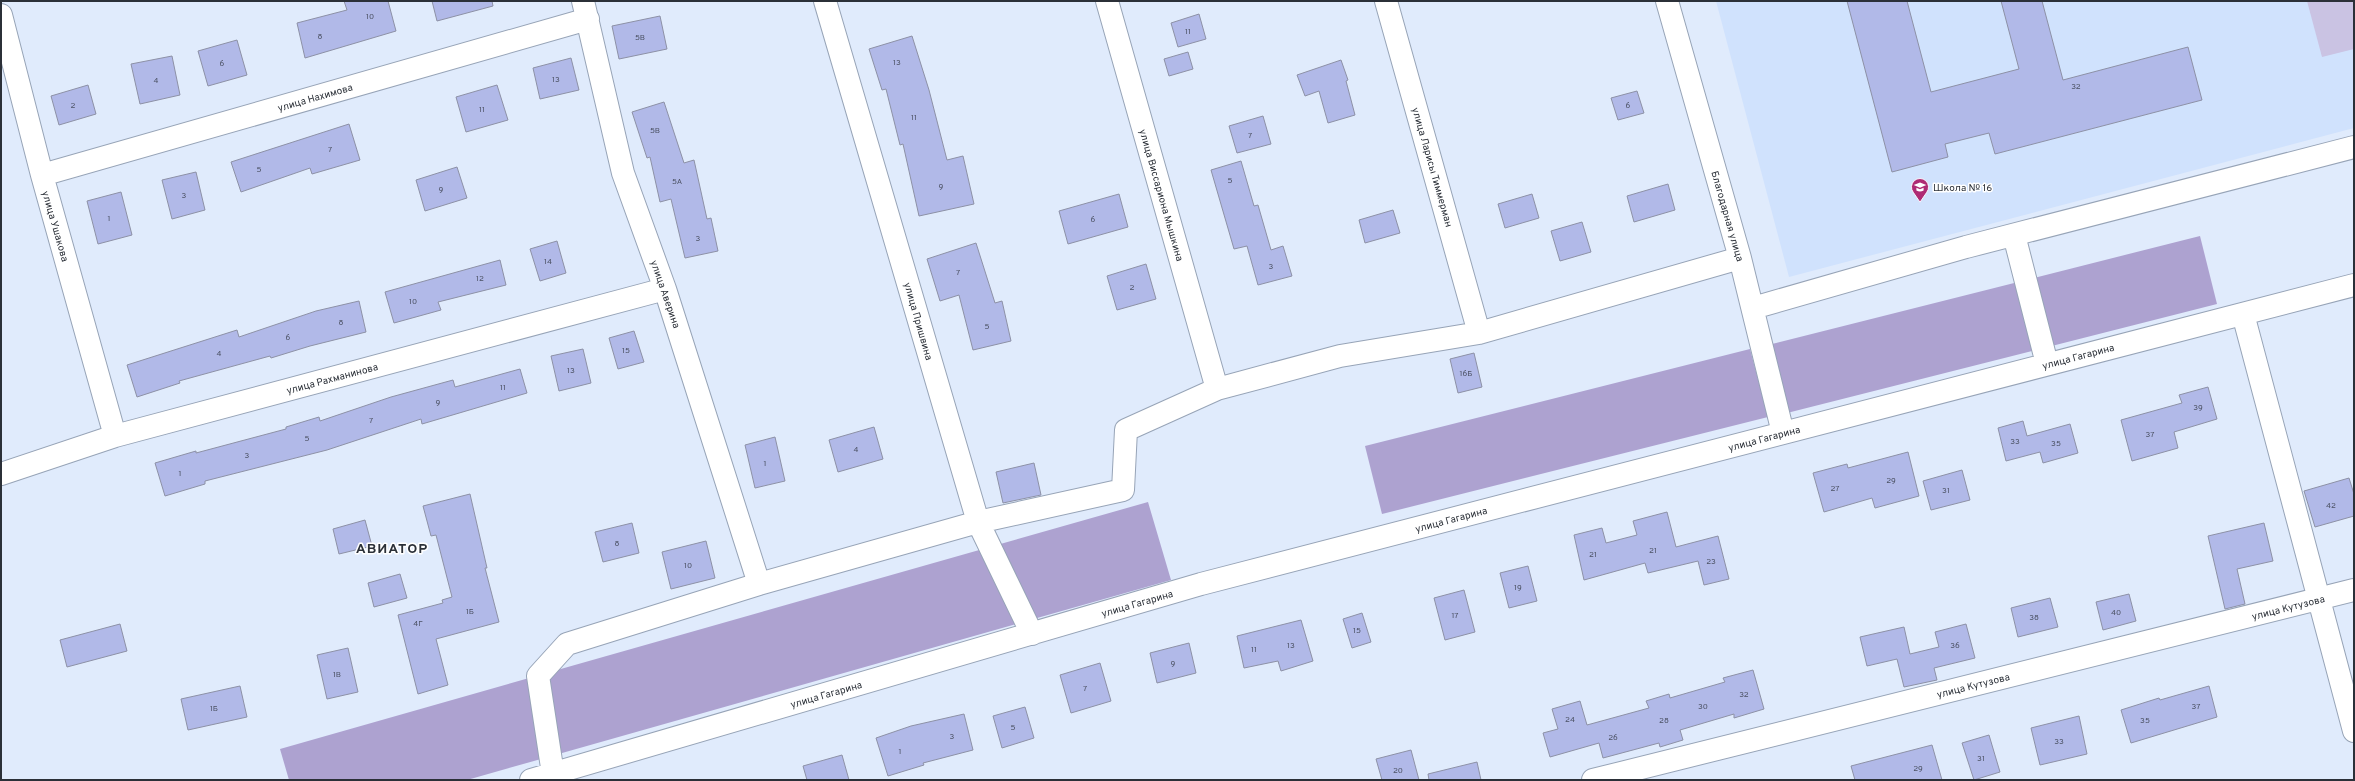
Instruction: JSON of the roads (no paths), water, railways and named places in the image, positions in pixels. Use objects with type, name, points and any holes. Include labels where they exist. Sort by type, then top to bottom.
[{"type":"street","name":"улица Пришвина","points":[[825,1],[978,522],[1032,634]]},
{"type":"street","name":"улица Виссариона Мышкина","points":[[1107,1],[1217,389]]},
{"type":"street","name":"улица Ларисы Тиммерман","points":[[1386,1],[1480,333]]},
{"type":"street","name":"Благодарная улица","points":[[1667,1],[1754,308],[1783,433]]},
{"type":"street","name":"улица Нахимова","points":[[42,175],[586,10]]},
{"type":"street","name":"улица Аверина","points":[[586,10],[623,173],[665,289],[759,584]]},
{"type":"street","name":"улица Ушакова","points":[[1,15],[42,175],[115,436]]},
{"type":"street","points":[[1754,308],[2014,234],[2354,147]]},
{"type":"street","points":[[2014,234],[2047,364]]},
{"type":"street","points":[[552,774],[538,676],[567,644],[759,584],[978,522],[1123,490],[1126,430],[1217,389],[1340,356],[1480,333],[1740,258]]},
{"type":"street","name":"улица Гагарина","points":[[531,780],[1201,584],[2354,285]]},
{"type":"street","name":"улица Рахманинова","points":[[1,474],[115,436],[665,289]]},
{"type":"street","points":[[2244,314],[2354,731]]},
{"type":"street","name":"улица Кутузова","points":[[1593,780],[2354,590]]},
{"type":"place","name":"Школа № 16","points":[[1920,202]]},
{"type":"district","name":"АВИАТОР","points":[[392,548]]}]
